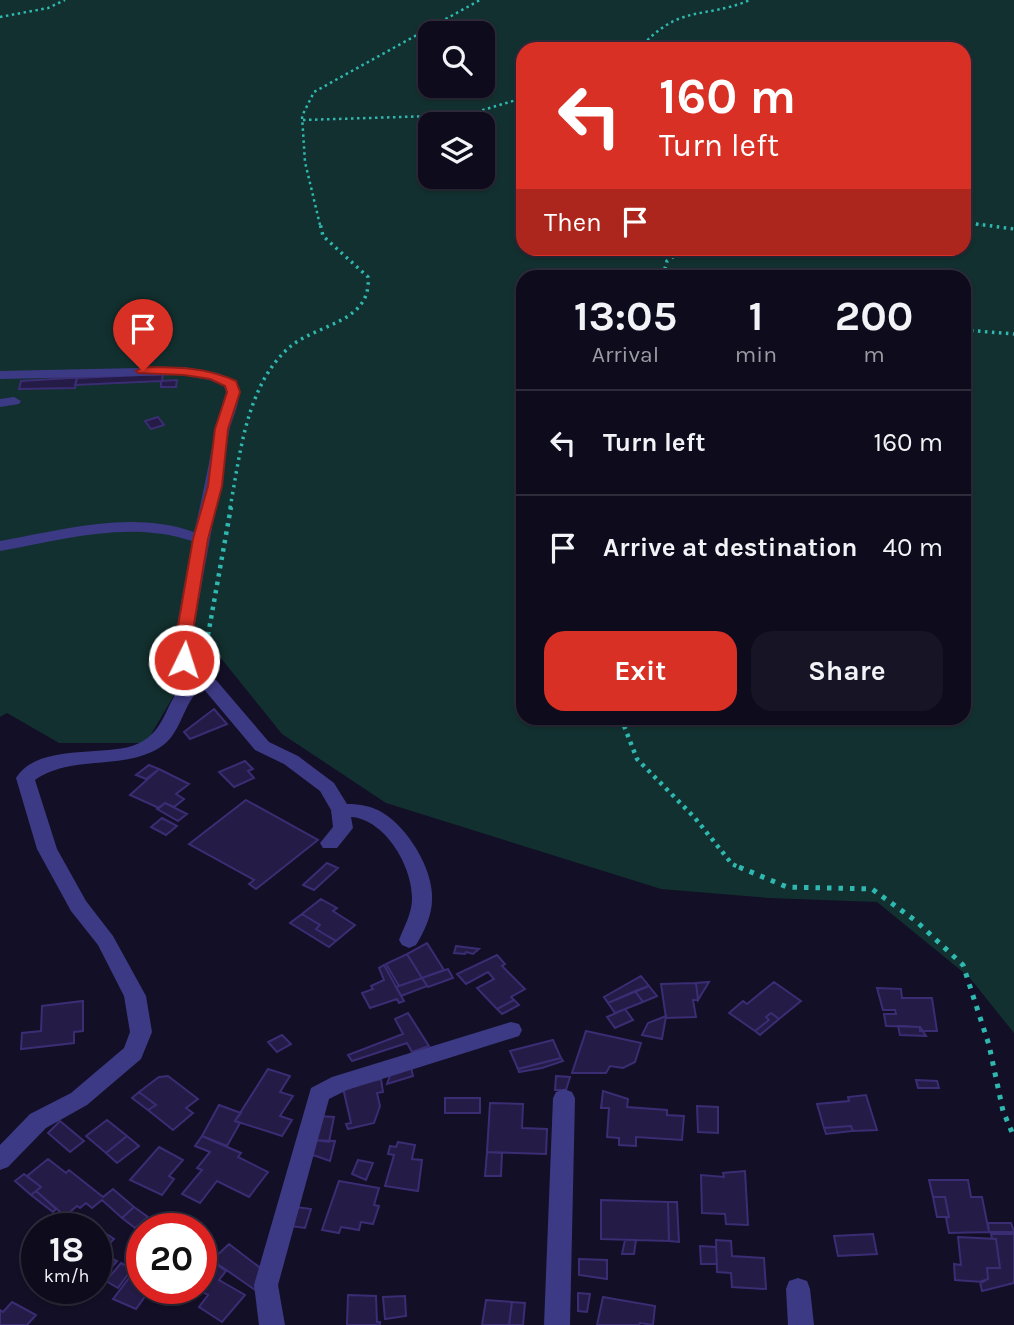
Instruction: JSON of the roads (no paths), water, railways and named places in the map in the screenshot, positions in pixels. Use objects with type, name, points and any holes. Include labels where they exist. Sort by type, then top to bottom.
[{"type":"street","points":[[0,374],[184,371],[213,376],[231,384],[233,392],[222,429],[215,486],[200,539],[182,649],[184,660],[200,680],[210,684],[262,746],[291,760],[327,787],[341,810],[343,828],[330,843]]},
{"type":"street","points":[[0,546],[121,525],[177,529],[200,539]]},
{"type":"street","points":[[0,1160],[38,1121],[79,1099],[133,1054],[142,1032],[135,996],[106,941],[78,906],[47,849],[25,778],[38,766],[57,760],[130,751],[153,744],[167,732],[188,686],[200,680]]},
{"type":"street","points":[[341,810],[370,813],[393,831],[409,855],[422,893],[419,917],[409,940]]},
{"type":"street","points":[[272,1325],[266,1285],[319,1094],[340,1083],[511,1030]]},
{"type":"street","points":[[557,1325],[564,1098]]},
{"type":"street","points":[[798,1289],[801,1325]]}]
